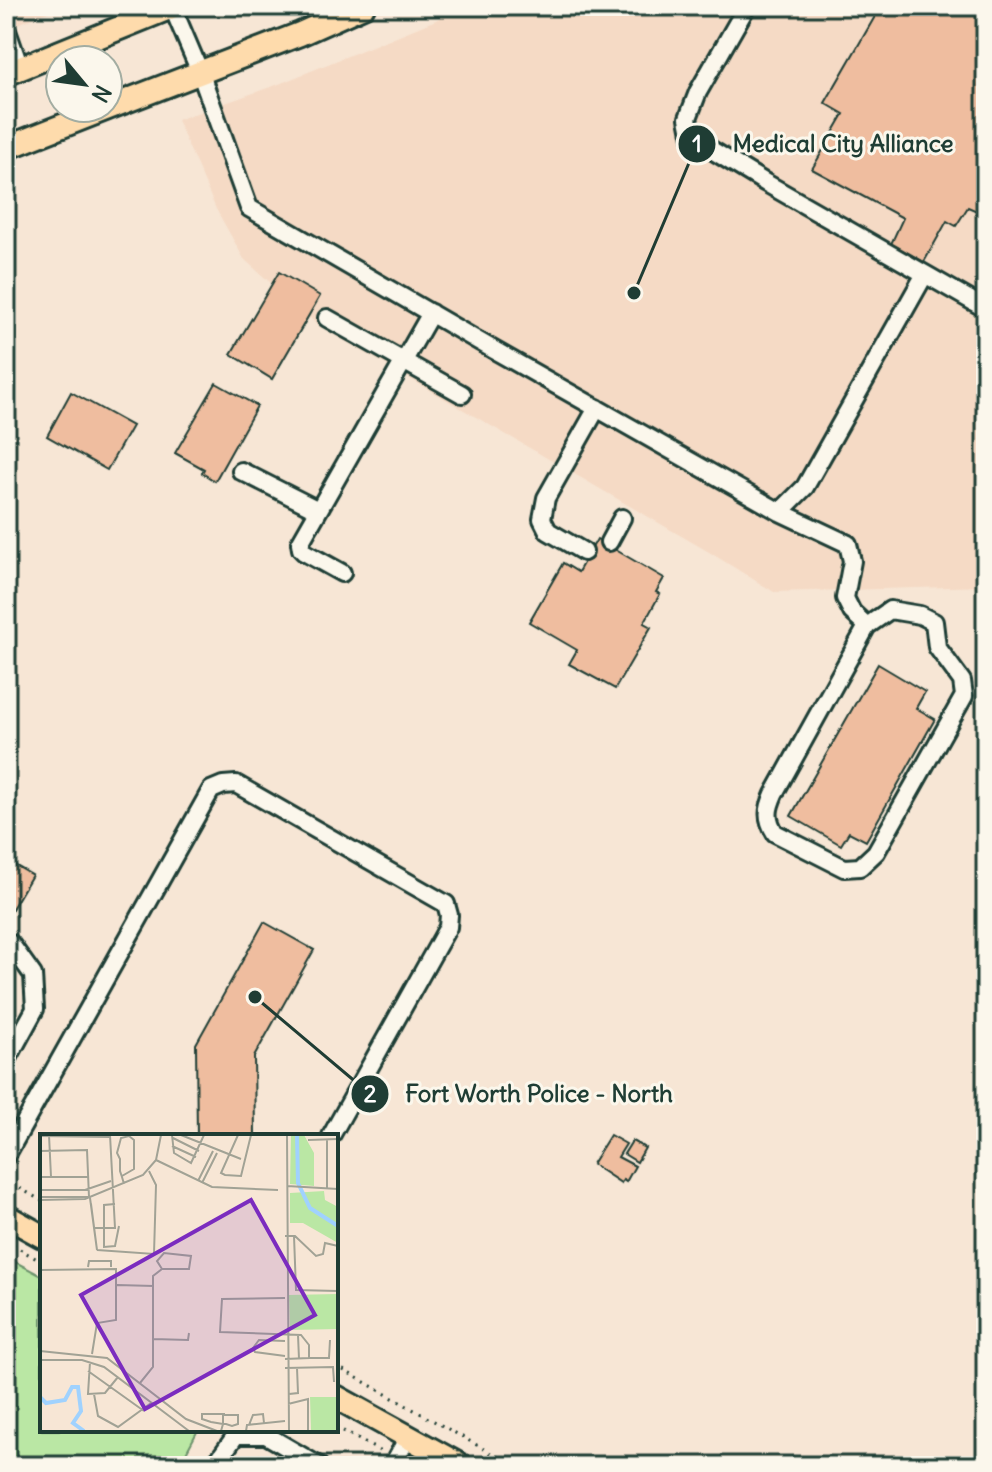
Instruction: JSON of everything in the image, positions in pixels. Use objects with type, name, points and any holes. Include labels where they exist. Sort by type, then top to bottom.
[{"type":"main road","points":[[13,71],[173,6]]},
{"type":"main road","points":[[124,102],[300,34],[363,6]]},
{"type":"main road","points":[[6,148],[67,124]]},
{"type":"main road","points":[[6,1216],[40,1235]]},
{"type":"main road","points":[[338,1398],[461,1466]]},
{"type":"street","points":[[173,6],[249,208],[780,512],[848,544],[852,561],[845,598],[852,612],[867,626]]},
{"type":"street","points":[[747,6],[693,105],[688,118],[692,138],[986,309]]},
{"type":"street","points":[[6,28],[13,71]]},
{"type":"street","points":[[780,512],[805,487],[925,274]]},
{"type":"street","points":[[342,573],[301,549],[300,543],[431,313]]},
{"type":"street","points":[[327,318],[462,394]]},
{"type":"street","points":[[584,552],[548,531],[542,519],[546,498],[597,408]]},
{"type":"street","points":[[241,471],[318,510]]},
{"type":"street","points":[[609,542],[622,518]]},
{"type":"street","points":[[890,610],[920,615],[934,622],[937,647],[962,681],[964,696],[876,852],[860,867],[844,868],[775,833],[769,823],[768,808],[867,626],[890,610]]},
{"type":"street","points":[[6,1156],[211,790],[236,784],[446,904],[448,927],[332,1134]]},
{"type":"street","points":[[6,942],[10,943],[33,975],[35,1009],[6,1062]]},
{"type":"street","points":[[214,1466],[236,1435],[266,1435],[319,1466]]},
{"type":"street","points":[[394,1463],[408,1437]]},
{"type":"path","points":[[6,1180],[40,1200]]},
{"type":"path","points":[[6,1241],[40,1261]]},
{"type":"path","points":[[338,1367],[514,1466]]},
{"type":"path","points":[[338,1428],[394,1463]]},
{"type":"shaded area","points":[[6,6],[62,6],[6,29]]},
{"type":"shaded area","points":[[458,6],[986,6],[986,586],[774,592],[319,326],[244,259],[216,209],[177,120],[279,84],[436,20]]},
{"type":"green space","points":[[6,1257],[40,1275],[40,1432],[197,1432],[179,1466],[6,1466]]},
{"type":"building","points":[[881,6],[986,6],[986,215],[968,207],[956,226],[947,221],[924,262],[891,244],[903,218],[812,169],[844,114],[825,103]]},
{"type":"building","points":[[279,272],[320,296],[272,379],[231,354]]},
{"type":"building","points":[[216,383],[257,406],[215,481],[202,473],[204,469],[175,453]]},
{"type":"building","points":[[71,392],[132,426],[107,470],[47,436]]},
{"type":"building","points":[[597,539],[664,578],[656,592],[660,594],[644,623],[651,627],[615,689],[569,664],[577,650],[529,622],[563,563],[578,572]]},
{"type":"building","points":[[878,664],[925,692],[916,708],[935,719],[866,841],[849,832],[841,845],[791,816]]},
{"type":"building","points":[[13,864],[32,875],[6,919],[6,876]]},
{"type":"building","points":[[264,922],[314,950],[254,1057],[255,1134],[197,1134],[196,1044]]},
{"type":"building","points":[[610,1135],[626,1144],[618,1157],[635,1166],[626,1182],[623,1180],[621,1183],[592,1164]]},
{"type":"building","points":[[632,1141],[645,1148],[637,1162],[624,1154]]},
{"type":"building","points":[[260,1455],[280,1466],[253,1466]]},
{"type":"place","name":"Medical City Alliance","points":[[634,293]]},
{"type":"place","name":"Fort Worth Police - North","points":[[255,997]]}]
